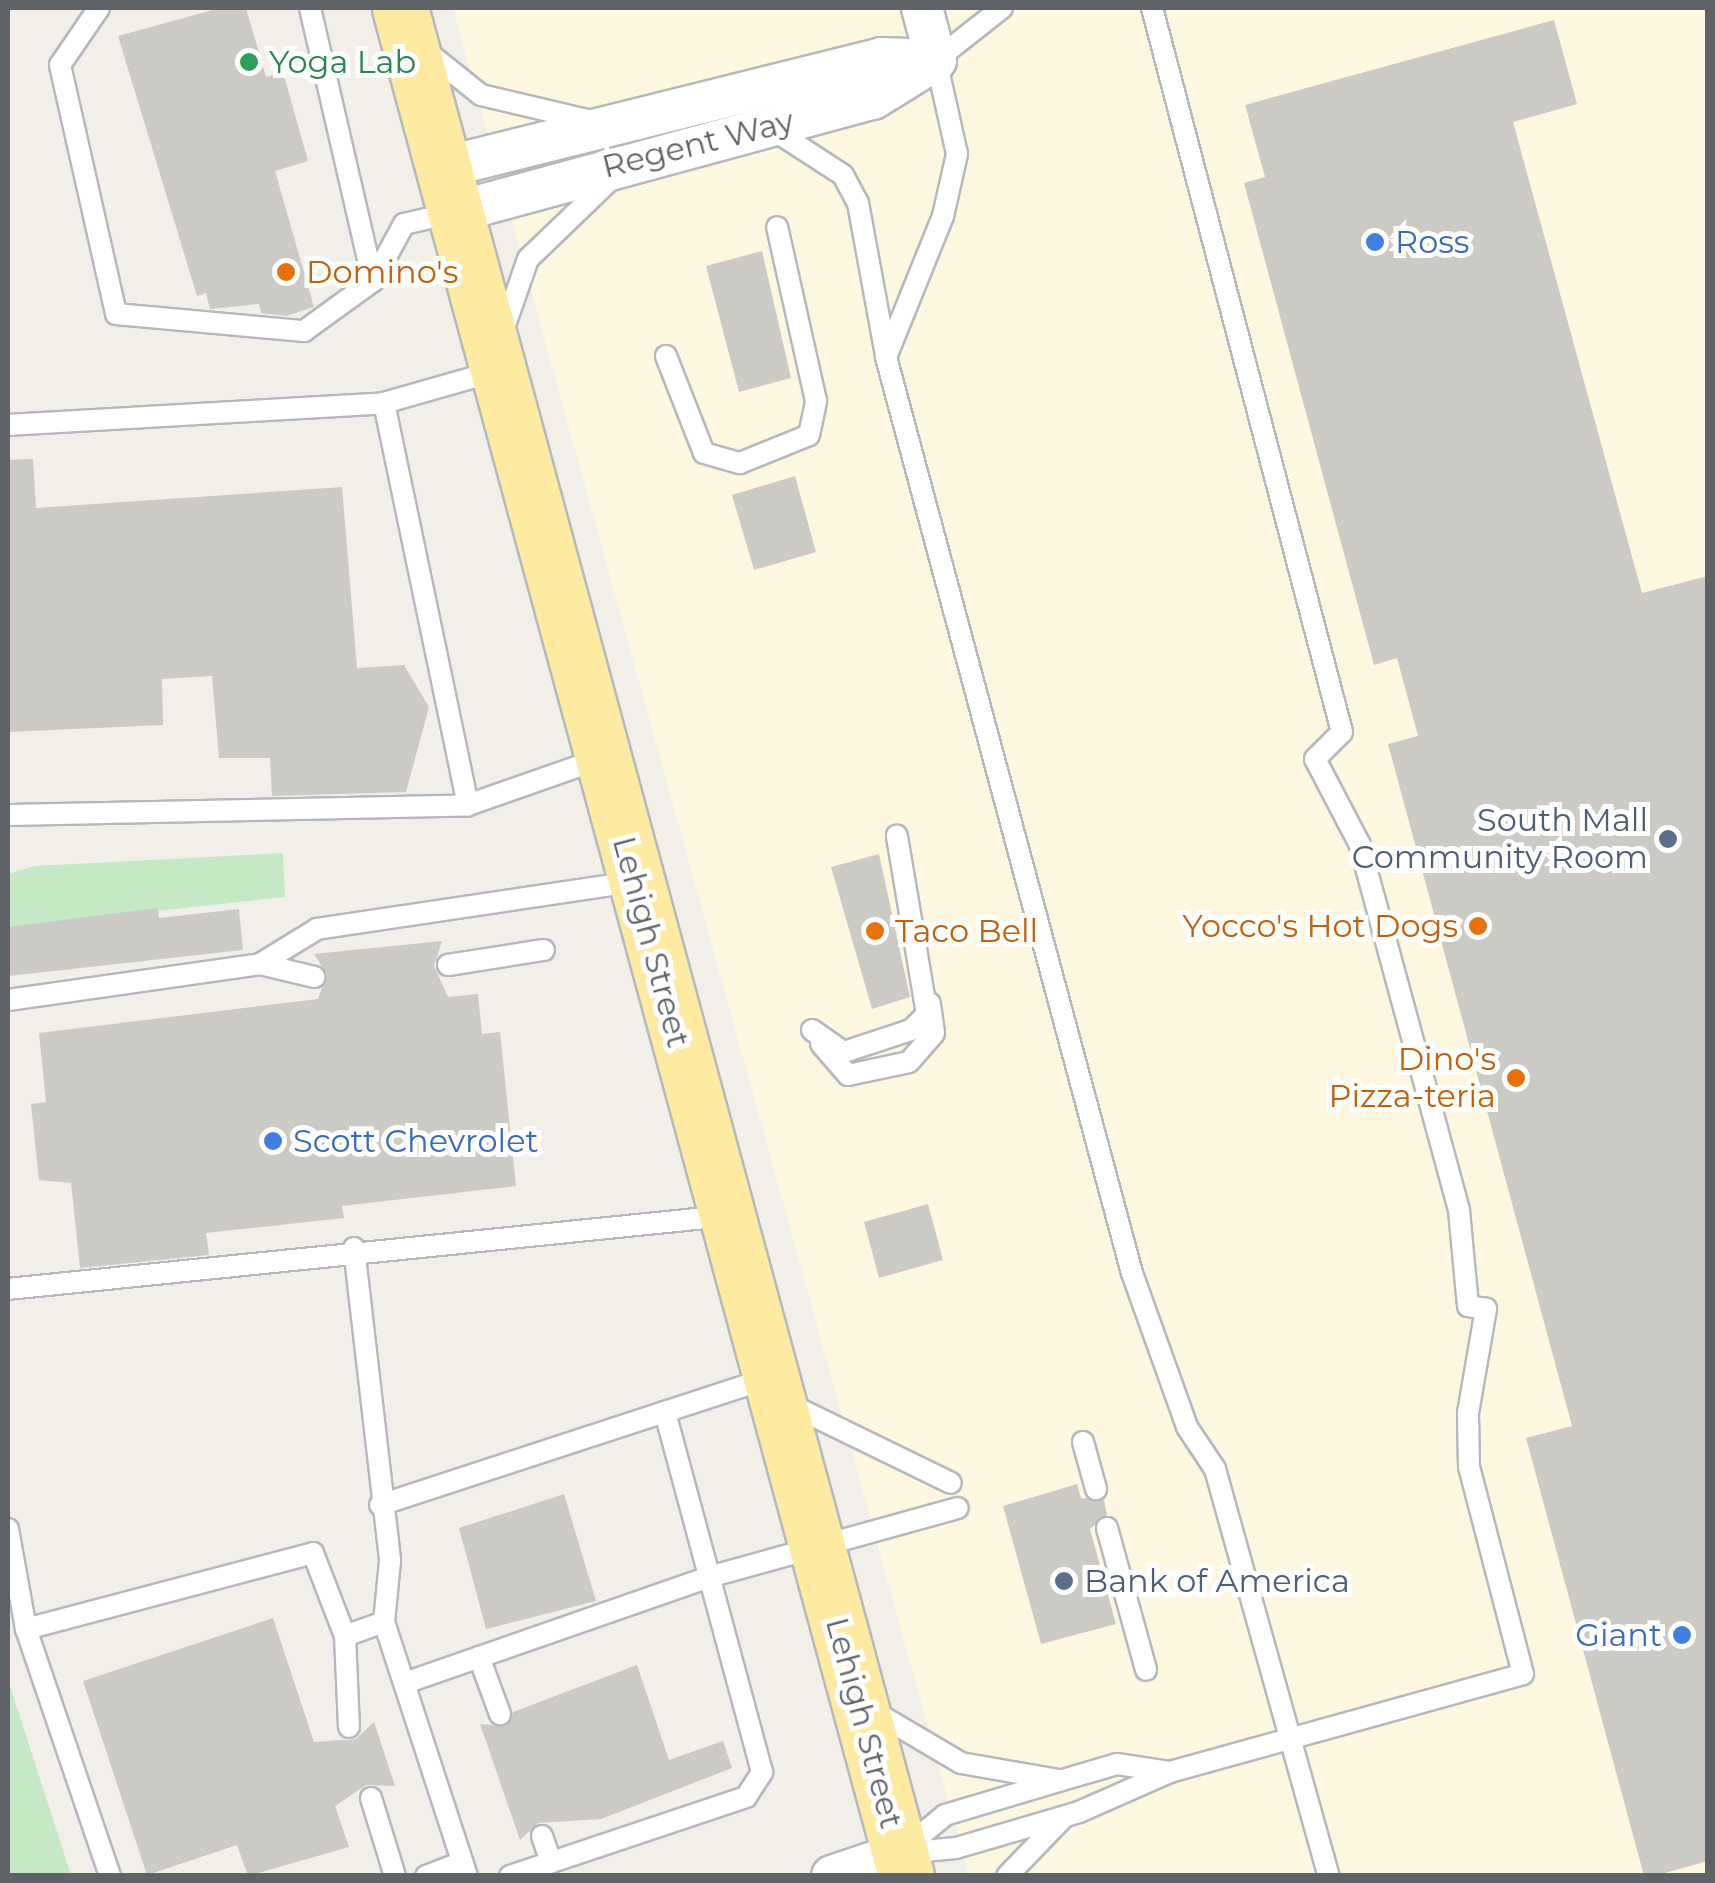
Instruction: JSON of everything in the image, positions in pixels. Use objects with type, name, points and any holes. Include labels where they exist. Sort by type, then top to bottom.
[{"type":"highway","name":"Lehigh Street","points":[[402,18],[903,1864]]},
{"type":"street","points":[[922,8],[936,60]]},
{"type":"street","name":"Regent Way","points":[[447,190],[614,122],[881,58],[936,60]]},
{"type":"street","name":"Regent Way","points":[[447,190],[639,159],[873,99],[936,60]]},
{"type":"street","points":[[832,1876],[903,1864]]},
{"type":"lane","points":[[100,8],[60,65],[116,314],[304,331],[373,281],[404,224],[447,190]]},
{"type":"lane","points":[[310,8],[373,281]]},
{"type":"lane","points":[[886,356],[943,216],[958,154],[936,60],[1002,8]]},
{"type":"lane","points":[[903,1864],[1066,1815],[1170,1772],[1522,1674],[1470,1467],[1469,1398],[1486,1309],[1468,1306],[1459,1210],[1358,843],[1314,759],[1342,732],[1152,8]]},
{"type":"lane","points":[[402,18],[481,95],[515,110],[614,122]]},
{"type":"lane","points":[[768,126],[843,175],[858,203],[886,356],[1132,1273],[1166,1377],[1215,1469],[1329,1876]]},
{"type":"lane","points":[[8,425],[384,403],[496,372],[528,259],[565,216],[639,159]]},
{"type":"lane","points":[[666,356],[704,454],[740,463],[809,435],[816,401],[778,227]]},
{"type":"lane","points":[[384,403],[468,805]]},
{"type":"lane","points":[[8,815],[468,805],[601,758]]},
{"type":"lane","points":[[812,1030],[844,1052],[912,1030],[930,1003],[897,836]]},
{"type":"lane","points":[[260,964],[317,930],[634,881]]},
{"type":"lane","points":[[448,965],[544,950]]},
{"type":"lane","points":[[8,1000],[260,964],[314,977]]},
{"type":"lane","points":[[8,1289],[354,1248],[726,1216]]},
{"type":"lane","points":[[354,1248],[380,1505],[390,1561],[384,1622],[465,1869],[426,1876]]},
{"type":"lane","points":[[380,1505],[664,1412],[772,1387],[951,1483]]},
{"type":"lane","points":[[510,1876],[746,1796],[762,1772],[664,1412]]},
{"type":"lane","points":[[1083,1442],[1096,1490]]},
{"type":"lane","points":[[404,1683],[709,1577],[958,1508]]},
{"type":"lane","points":[[1107,1528],[1146,1670]]},
{"type":"lane","points":[[8,1529],[26,1629],[110,1876]]},
{"type":"lane","points":[[26,1629],[313,1553],[344,1636],[349,1726]]},
{"type":"lane","points":[[344,1636],[384,1622]]},
{"type":"lane","points":[[479,1657],[500,1714]]},
{"type":"lane","points":[[857,1699],[961,1764],[1060,1781]]},
{"type":"lane","points":[[903,1864],[946,1815],[1117,1764],[1170,1772]]},
{"type":"lane","points":[[371,1798],[395,1876]]},
{"type":"lane","points":[[1008,1876],[1066,1815]]},
{"type":"lane","points":[[542,1836],[551,1862]]},
{"type":"shaded area","points":[[453,8],[1707,8],[1707,1875],[969,1875]]},
{"type":"green space","points":[[283,853],[285,897],[8,927],[8,874],[35,866]]},
{"type":"green space","points":[[8,1680],[71,1875],[8,1875]]},
{"type":"building","points":[[220,8],[246,8],[266,77],[283,72],[308,161],[275,171],[314,307],[286,316],[261,313],[259,304],[210,309],[206,293],[197,296],[118,36]]},
{"type":"building","points":[[1554,20],[1577,104],[1513,122],[1642,593],[1708,576],[1708,1861],[1654,1876],[1644,1876],[1526,1438],[1572,1426],[1388,744],[1418,736],[1397,658],[1374,665],[1244,183],[1265,177],[1245,105]]},
{"type":"building","points":[[762,251],[791,378],[739,392],[706,266]]},
{"type":"building","points":[[33,459],[36,508],[342,487],[357,668],[404,665],[429,707],[406,792],[272,796],[270,758],[219,758],[212,676],[162,679],[163,725],[8,732],[8,460]]},
{"type":"building","points":[[795,476],[816,552],[754,570],[732,495]]},
{"type":"building","name":"Taco Bell","points":[[879,854],[910,997],[872,1009],[831,867]]},
{"type":"building","points":[[158,908],[159,918],[239,909],[243,950],[8,976],[8,927]]},
{"type":"building","name":"Scott Chevrolet","points":[[442,941],[434,966],[448,997],[478,994],[482,1034],[500,1032],[516,1186],[342,1206],[344,1218],[206,1233],[209,1255],[80,1268],[71,1183],[39,1180],[31,1104],[46,1102],[39,1033],[318,999],[327,974],[314,954]]},
{"type":"building","points":[[928,1204],[943,1260],[879,1278],[864,1222]]},
{"type":"building","name":"Bank of America","points":[[1077,1484],[1081,1498],[1104,1500],[1107,1515],[1090,1529],[1116,1624],[1041,1644],[1003,1506]]},
{"type":"building","points":[[564,1494],[596,1601],[486,1629],[459,1528]]},
{"type":"building","points":[[273,1618],[314,1742],[356,1739],[374,1722],[395,1786],[366,1785],[335,1806],[349,1847],[248,1876],[237,1845],[147,1875],[83,1681]]},
{"type":"building","points":[[637,1665],[669,1760],[723,1741],[732,1768],[601,1819],[538,1823],[520,1840],[480,1724],[506,1726],[513,1712]]},
{"type":"place","name":"Yoga Lab","points":[[249,62]]},
{"type":"place","name":"Ross","points":[[1375,242]]},
{"type":"place","name":"Domino's","points":[[286,272]]},
{"type":"place","name":"South Mall Community Room","points":[[1668,839]]},
{"type":"place","name":"Yocco's Hot Dogs","points":[[1478,926]]},
{"type":"place","name":"Taco Bell","points":[[875,931]]},
{"type":"place","name":"Dino's Pizza-teria","points":[[1516,1078]]},
{"type":"place","name":"Scott Chevrolet","points":[[273,1141]]},
{"type":"place","name":"Bank of America","points":[[1064,1581]]},
{"type":"place","name":"Giant","points":[[1682,1635]]}]
